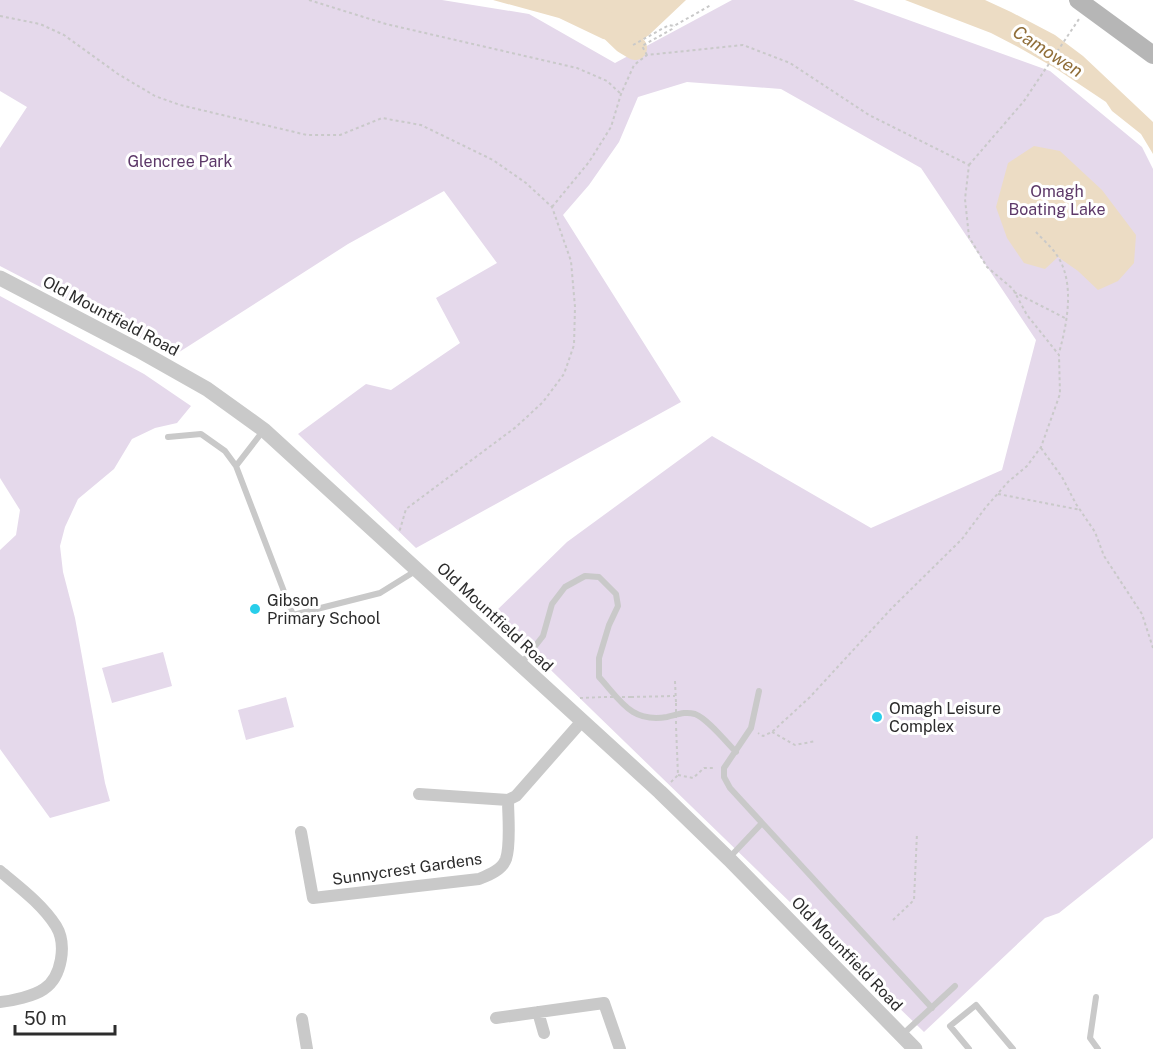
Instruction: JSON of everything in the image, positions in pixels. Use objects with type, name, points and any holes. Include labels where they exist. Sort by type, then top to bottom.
[{"type":"main road","points":[[1083,3],[1153,55]]},
{"type":"street","name":"Old Mountfield Road","points":[[0,278],[207,389],[264,430],[660,792],[915,1049]]},
{"type":"street","points":[[419,794],[508,800],[516,796],[582,721]]},
{"type":"street","name":"Sunnycrest Gardens","points":[[301,832],[313,898],[479,879],[491,874],[506,860],[508,800]]},
{"type":"street","points":[[0,871],[39,905],[57,927],[62,945],[61,962],[55,977],[44,989],[0,1002]]},
{"type":"street","points":[[496,1018],[604,1003],[620,1049]]},
{"type":"street","points":[[538,1012],[544,1033]]},
{"type":"street","points":[[302,1019],[307,1049]]},
{"type":"lane","points":[[236,466],[264,430]]},
{"type":"lane","points":[[168,436],[201,434],[225,451],[236,466],[293,615],[380,593],[417,570]]},
{"type":"lane","points":[[520,665],[543,636],[552,604],[565,587],[585,576],[599,576],[616,594],[618,606],[609,625],[599,658],[599,677],[632,713],[641,717],[666,717],[684,712],[697,715],[736,752]]},
{"type":"lane","points":[[759,691],[751,728],[724,768],[724,777],[730,788],[932,1008]]},
{"type":"lane","points":[[729,859],[762,823]]},
{"type":"lane","points":[[902,1036],[956,986]]},
{"type":"lane","points":[[1096,997],[1090,1038],[1098,1049]]},
{"type":"lane","points":[[969,1049],[950,1026],[976,1005],[1013,1049]]},
{"type":"path","points":[[309,0],[386,24],[577,68],[607,81],[621,94]]},
{"type":"path","points":[[1065,318],[1014,292],[987,267],[969,237],[965,199],[969,165],[1024,101],[1066,38],[1083,3]]},
{"type":"path","points":[[647,55],[642,46],[711,5]]},
{"type":"path","points":[[0,16],[40,24],[64,35],[145,91],[180,105],[307,135],[340,135],[382,118],[421,125],[493,160],[526,183],[552,207],[571,261],[574,345],[564,374],[543,402],[516,427],[406,509],[395,550]]},
{"type":"path","points":[[633,45],[669,25],[674,26]]},
{"type":"path","points":[[552,207],[589,162],[611,127],[621,94],[634,65],[647,55],[743,45],[790,63],[869,115],[969,165]]},
{"type":"path","points":[[751,728],[763,736],[772,732],[810,697],[891,609],[962,539],[998,494],[1027,466],[1041,447],[1060,394],[1059,355],[1063,338],[1068,281],[1058,257],[1036,232]]},
{"type":"path","points":[[1014,292],[1028,315],[1059,355]]},
{"type":"path","points":[[1041,447],[1095,532],[1104,556],[1142,614],[1153,648]]},
{"type":"path","points":[[998,494],[1081,510]]},
{"type":"path","points":[[660,792],[678,775],[675,681]]},
{"type":"path","points":[[557,698],[675,696]]},
{"type":"path","points":[[772,732],[795,745],[816,741]]},
{"type":"path","points":[[678,775],[693,778],[704,768],[724,768]]},
{"type":"path","points":[[893,920],[914,900],[917,833]]},
{"type":"green space","points":[[0,0],[442,0],[529,14],[615,63],[732,0],[853,0],[1050,71],[1142,147],[1153,169],[1153,838],[1059,913],[1045,918],[924,1032],[493,614],[567,542],[712,436],[871,528],[1002,470],[1036,340],[921,168],[781,89],[687,82],[638,97],[619,142],[589,185],[563,215],[681,402],[416,548],[298,434],[366,384],[391,390],[460,343],[436,298],[497,263],[444,191],[348,244],[173,356],[0,266],[0,148],[27,107],[0,91]]},
{"type":"green space","points":[[0,296],[144,374],[191,406],[177,423],[155,428],[132,439],[114,469],[78,499],[65,527],[60,546],[63,572],[75,618],[110,801],[50,818],[0,749],[0,550],[16,535],[20,510],[0,478]]},
{"type":"green space","points":[[163,652],[172,686],[112,703],[102,668]]},
{"type":"green space","points":[[286,697],[294,727],[246,740],[238,710]]},
{"type":"water","points":[[493,0],[686,0],[649,35],[636,44],[603,39],[559,18]]},
{"type":"water","name":"Camowen","points":[[905,0],[985,0],[1055,35],[1083,56],[1153,122],[1153,154],[1141,134],[1112,111],[1106,102],[1055,68],[991,33]]},
{"type":"water","points":[[1034,146],[1060,151],[1102,190],[1136,235],[1134,263],[1118,281],[1098,290],[1078,271],[1058,257],[1045,269],[1024,263],[1007,238],[996,207],[1008,163]]},
{"type":"waterway","points":[[601,19],[625,42],[635,48]]},
{"type":"place","name":"Gibson Primary School","points":[[255,609]]},
{"type":"place","name":"Omagh Leisure Complex","points":[[877,717]]},
{"type":"park label","name":"Glencree Park","points":[[180,161]]},
{"type":"park label","name":"Omagh Boating Lake","points":[[1057,200]]}]
